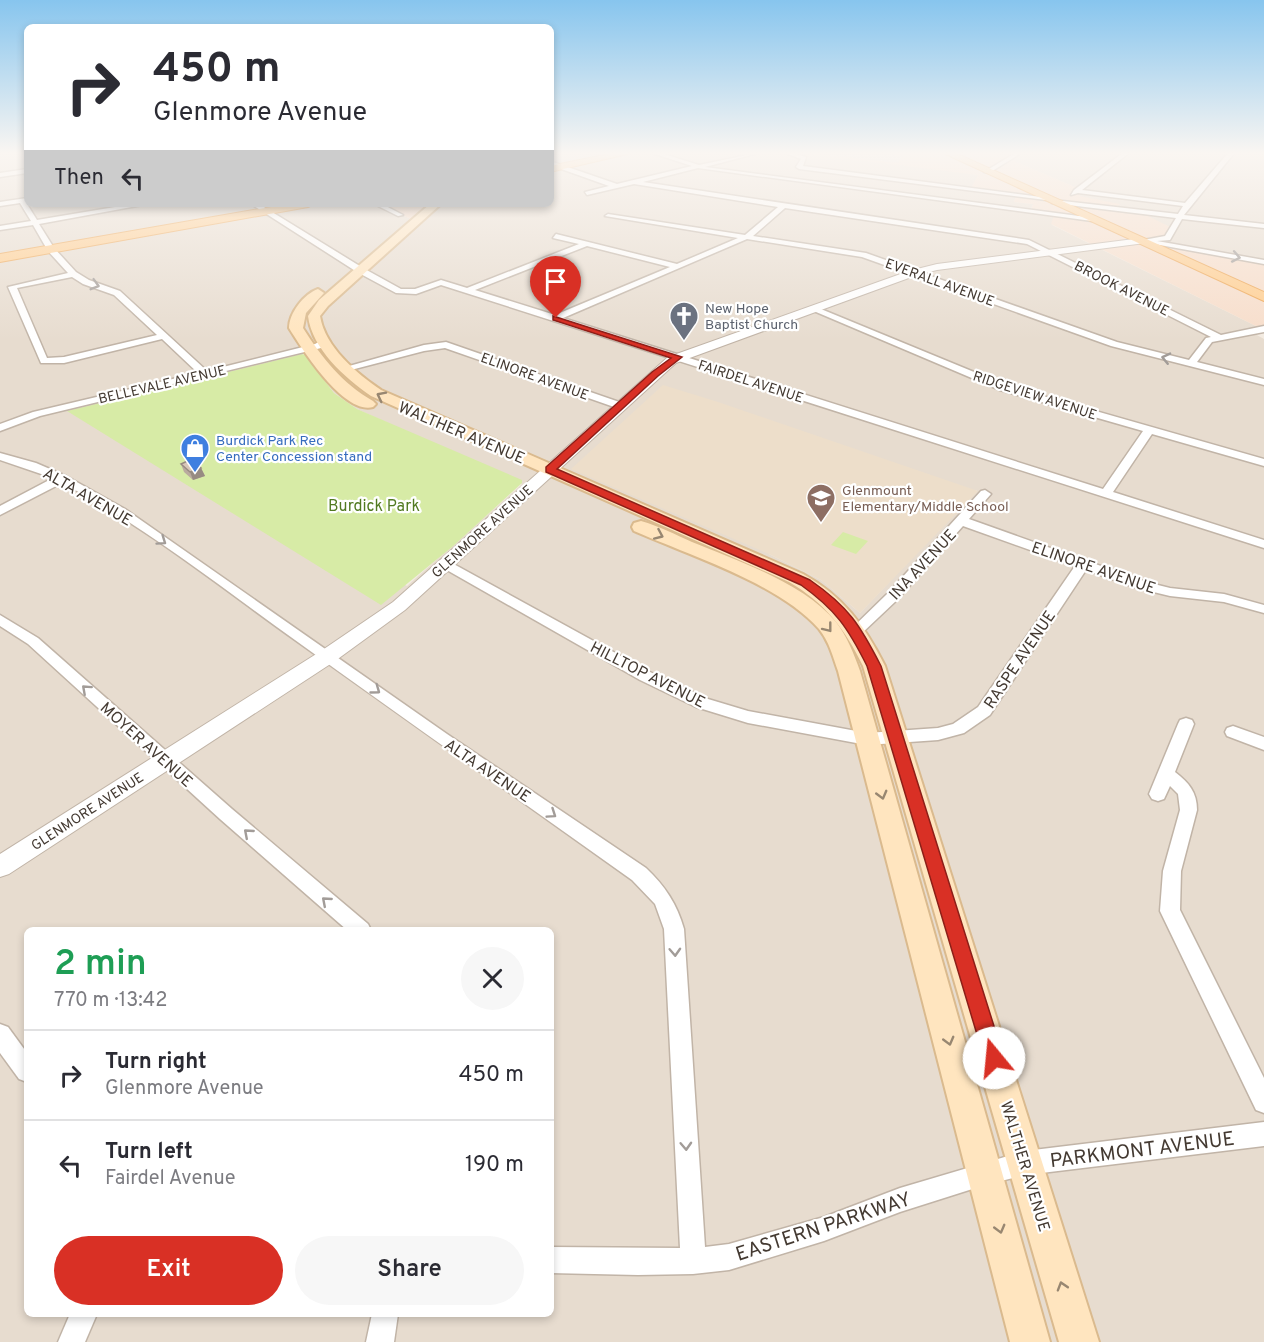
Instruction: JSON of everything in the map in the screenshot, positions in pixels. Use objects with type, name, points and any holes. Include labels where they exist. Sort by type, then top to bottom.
[{"type":"main road","points":[[0,256],[226,215]]},
{"type":"main road","name":"WALTHER AVENUE","points":[[411,215],[356,266],[322,303],[314,316],[317,345],[334,381],[356,398],[806,583],[832,601],[856,631],[874,666],[1079,1342]]},
{"type":"main road","name":"WALTHER AVENUE","points":[[422,215],[306,304],[296,317],[296,328],[347,368],[358,382],[384,398],[789,594],[827,625],[838,641],[849,671],[1030,1342]]},
{"type":"main road","points":[[1083,215],[1264,297]]},
{"type":"street","points":[[32,215],[50,247],[73,274],[86,282],[117,293],[205,374]]},
{"type":"street","points":[[0,228],[80,215]]},
{"type":"street","name":"FAIRDEL AVENUE","points":[[270,215],[399,291],[408,293],[441,282],[1264,544]]},
{"type":"street","points":[[556,318],[747,237],[774,215]]},
{"type":"street","name":"BROOK AVENUE","points":[[845,215],[1023,240],[1053,252],[1218,337]]},
{"type":"street","points":[[1060,215],[1092,219]]},
{"type":"street","points":[[1169,215],[1264,226]]},
{"type":"street","name":"EVERALL AVENUE","points":[[608,216],[863,255],[1114,344],[1264,382]]},
{"type":"street","points":[[1163,242],[1180,216]]},
{"type":"street","points":[[556,236],[676,266]]},
{"type":"street","points":[[1142,241],[1163,242],[1264,262]]},
{"type":"street","name":"GLENMORE AVENUE","points":[[0,867],[328,656],[399,606],[655,374],[677,357],[913,273],[937,267],[1142,241]]},
{"type":"street","points":[[466,291],[585,244]]},
{"type":"street","points":[[73,274],[14,286],[11,289],[41,358],[48,363],[164,336]]},
{"type":"street","name":"RIDGEVIEW AVENUE","points":[[813,309],[1004,388],[1264,462]]},
{"type":"street","points":[[1191,364],[1207,341],[1264,329]]},
{"type":"street","name":"BELLEVALE AVENUE","points":[[0,428],[37,414],[317,345]]},
{"type":"street","name":"ELINORE AVENUE","points":[[347,368],[424,348],[449,345],[621,406]]},
{"type":"street","points":[[1106,493],[1149,430]]},
{"type":"street","name":"ALTA AVENUE","points":[[0,456],[38,467],[62,478],[135,522],[639,874],[655,888],[668,907],[674,929],[693,1261]]},
{"type":"street","points":[[0,512],[62,478]]},
{"type":"street","name":"INA AVENUE","points":[[856,631],[892,597],[985,494]]},
{"type":"street","name":"ELINORE AVENUE","points":[[962,521],[1156,589],[1224,598],[1264,609]]},
{"type":"street","name":"RASPE AVENUE","points":[[867,738],[938,734],[958,729],[984,711],[1083,564]]},
{"type":"street","name":"HILLTOP AVENUE","points":[[445,565],[655,682],[702,703],[759,719],[867,738]]},
{"type":"street","name":"MOYER AVENUE","points":[[0,620],[33,641],[357,927]]},
{"type":"street","points":[[1158,794],[1186,724]]},
{"type":"street","points":[[1233,732],[1264,744]]},
{"type":"street","points":[[1167,774],[1185,791],[1189,801],[1173,864],[1169,890],[1170,911],[1264,1102]]},
{"type":"street","points":[[0,1035],[24,1067]]},
{"type":"street","name":"PARKMONT AVENUE","points":[[985,1173],[1025,1163],[1264,1134]]},
{"type":"street","name":"EASTERN PARKWAY","points":[[554,1260],[693,1261],[729,1257],[824,1229],[900,1200],[985,1173]]},
{"type":"street","points":[[71,1342],[83,1317]]},
{"type":"street","points":[[380,1342],[384,1317]]},
{"type":"shaded area","points":[[0,215],[401,215],[413,220],[419,215],[1055,215],[1052,225],[1264,330],[1255,334],[1264,339],[1264,1342],[0,1342]],"holes":[[[305,355],[334,393],[357,409],[522,484],[407,586],[68,411]],[[977,490],[860,613],[821,580],[769,554]]]},
{"type":"shaded area","points":[[401,215],[419,215],[413,220]]},
{"type":"shaded area","points":[[1054,215],[1145,215],[1176,230],[1169,239],[1163,241],[1171,245],[1264,263],[1264,330],[1051,224]]},
{"type":"shaded area","points":[[1140,215],[1264,215],[1264,263],[1171,245],[1161,241],[1176,230]]},
{"type":"shaded area","name":"Glenmount Elementary/Middle School","points":[[663,385],[978,491],[860,613],[821,580],[769,554],[571,469]]},
{"type":"green space","name":"Burdick Park","points":[[302,354],[334,393],[357,409],[522,480],[522,483],[452,547],[381,605],[67,411]]},
{"type":"green space","points":[[843,532],[868,541],[856,554],[831,545]]},
{"type":"building","points":[[192,459],[201,468],[190,472],[181,464]]},
{"type":"place","name":"New Hope Baptist Church","points":[[684,342]]},
{"type":"place","name":"Burdick Park Rec Center Concession stand","points":[[195,474]]},
{"type":"place","name":"Glenmount Elementary/Middle School","points":[[821,524]]},
{"type":"route","points":[[556,318],[677,357],[655,374],[550,470],[774,567],[816,588],[832,601],[856,631],[874,666],[994,1058]]}]
